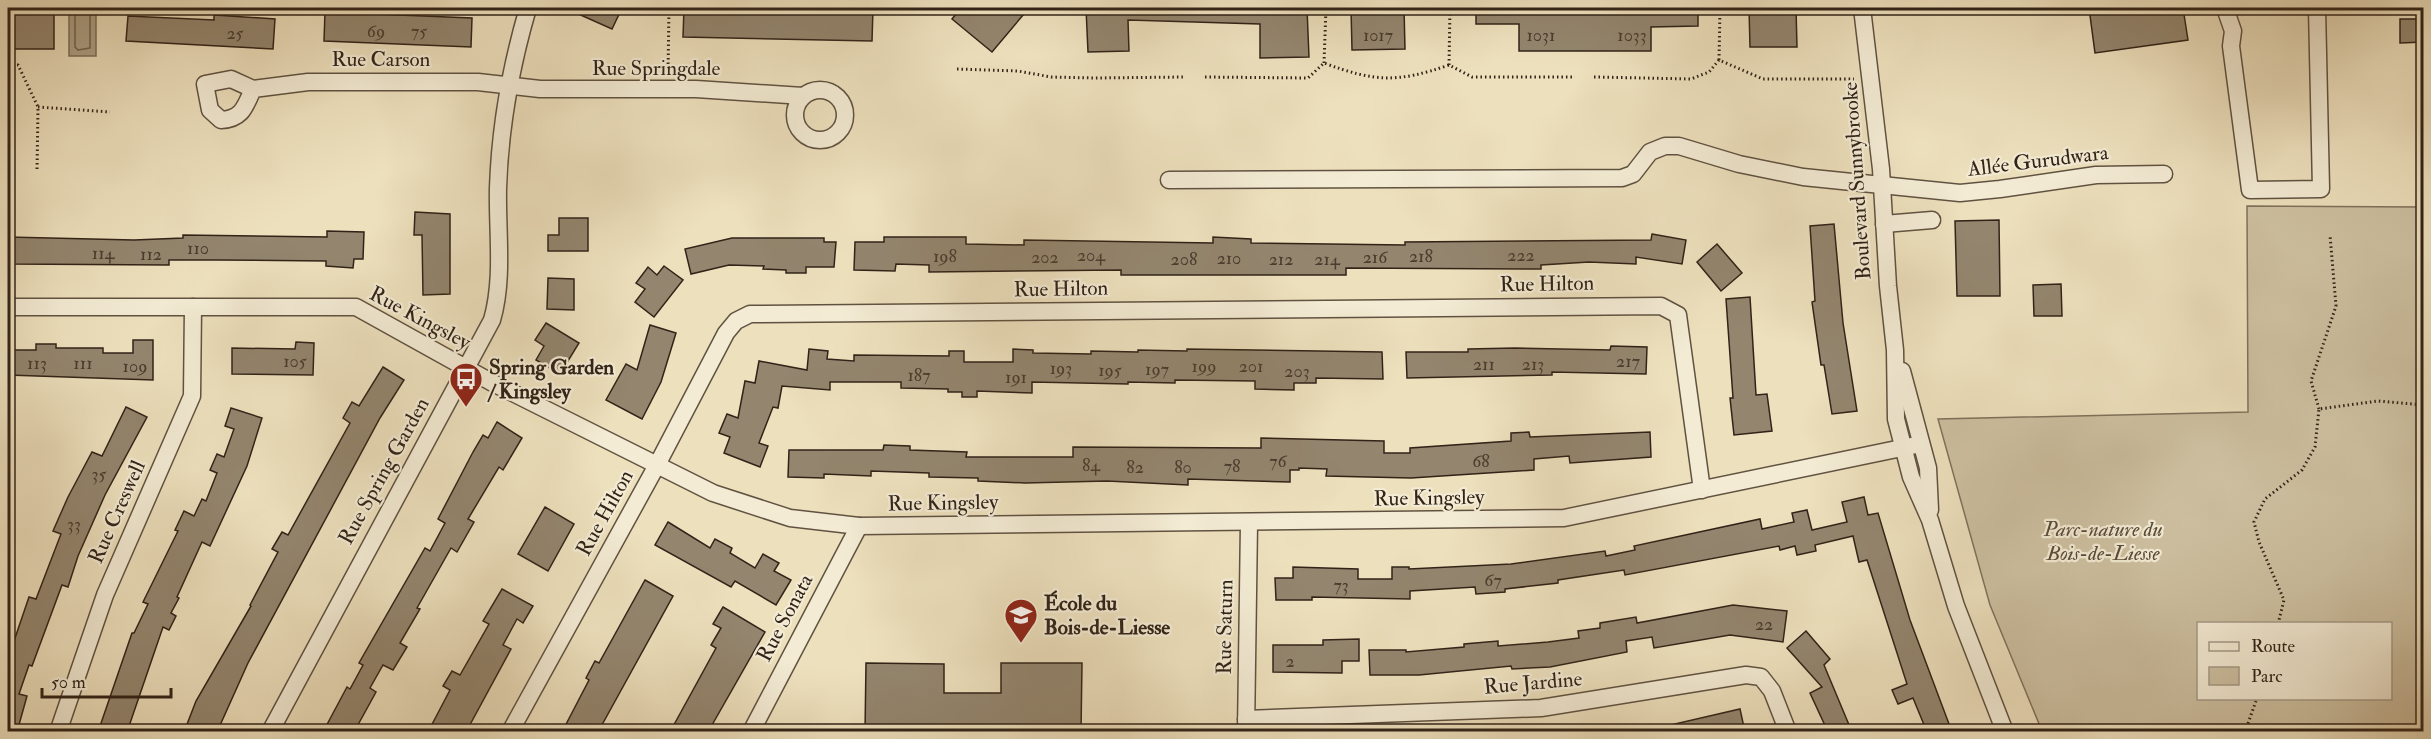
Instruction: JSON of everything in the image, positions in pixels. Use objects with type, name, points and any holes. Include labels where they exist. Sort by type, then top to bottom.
[{"type":"street","name":"Rue Spring Garden","points":[[270,732],[486,336],[496,303],[500,157],[510,85],[528,8]]},
{"type":"street","name":"Boulevard Sunnybrooke","points":[[1862,8],[1876,113],[1882,184],[1895,350],[1896,419],[1911,477],[1930,520],[1968,642],[2005,732]]},
{"type":"street","points":[[2225,8],[2233,31],[2231,46],[2250,189],[2321,189],[2317,8]]},
{"type":"street","name":"Rue Carson","points":[[253,89],[308,82],[478,82],[510,85]]},
{"type":"street","name":"Rue Springdale","points":[[510,85],[540,89],[776,92],[803,96]]},
{"type":"street","name":"Allée Gurudwara","points":[[1169,180],[1622,178],[1634,174],[1650,152],[1665,146],[1679,146],[1739,164],[1803,177],[1960,193],[2096,175],[2164,174]]},
{"type":"street","points":[[1884,224],[1932,220]]},
{"type":"street","name":"Rue Hilton","points":[[510,732],[657,465],[726,333],[736,321],[750,314],[1661,306],[1678,315],[1702,490]]},
{"type":"street","name":"Rue Kingsley","points":[[8,307],[356,307],[466,369],[713,493],[789,518],[859,526],[1564,518],[1922,444]]},
{"type":"street","name":"Rue Creswell","points":[[58,732],[105,595],[192,396],[193,307]]},
{"type":"street","name":"Boulevard Sunnybrooke","points":[[1895,350],[1928,471],[1930,520]]},
{"type":"street","name":"Rue Saturn","points":[[1246,725],[1249,523]]},
{"type":"street","name":"Rue Sonata","points":[[751,732],[859,526]]},
{"type":"street","name":"Rue Jardine","points":[[1246,725],[1541,708],[1746,675],[1761,677],[1772,691],[1788,732]]},
{"type":"path","points":[[667,90],[669,8]]},
{"type":"path","points":[[1205,77],[1308,78],[1324,63],[1326,8]]},
{"type":"path","points":[[1449,65],[1450,8]]},
{"type":"path","points":[[1594,77],[1691,79],[1709,72],[1719,60],[1720,8]]},
{"type":"path","points":[[1719,60],[1763,79],[1851,79]]},
{"type":"path","points":[[1324,63],[1363,78],[1414,77],[1449,65],[1472,77],[1575,77]]},
{"type":"path","points":[[8,65],[18,65],[38,107],[37,171]]},
{"type":"path","points":[[957,69],[1018,71],[1051,76],[1094,78],[1185,77]]},
{"type":"path","points":[[38,107],[110,112]]},
{"type":"path","points":[[2278,622],[2284,600],[2259,542],[2254,522],[2265,500],[2302,470],[2315,447],[2319,409],[2311,381],[2336,306],[2330,235]]},
{"type":"path","points":[[2319,409],[2378,401],[2424,405]]},
{"type":"path","points":[[2245,732],[2258,700]]},
{"type":"green space","name":"Parc-nature du Bois-de-Liesse","points":[[2247,206],[2423,207],[2423,731],[2042,731],[1990,605],[1938,419],[2248,412]]},
{"type":"water","points":[[69,8],[96,8],[96,56],[69,56]]},
{"type":"building","points":[[8,8],[54,8],[54,49],[8,49]]},
{"type":"building","points":[[565,8],[622,8],[612,29]]},
{"type":"building","points":[[684,8],[873,8],[872,41],[683,37]]},
{"type":"building","points":[[961,8],[1029,8],[992,52],[952,19]]},
{"type":"building","points":[[1086,8],[1307,8],[1309,57],[1260,58],[1260,24],[1128,20],[1129,51],[1088,52]]},
{"type":"building","points":[[1351,8],[1404,8],[1405,49],[1352,50]]},
{"type":"building","points":[[1476,8],[1698,8],[1698,26],[1651,27],[1651,51],[1519,51],[1519,24],[1476,24]]},
{"type":"building","points":[[1749,8],[1796,8],[1797,47],[1750,47]]},
{"type":"building","points":[[2089,8],[2183,8],[2188,40],[2095,53]]},
{"type":"building","points":[[325,12],[472,18],[471,47],[324,41]]},
{"type":"building","points":[[214,15],[275,19],[273,49],[126,41],[128,16],[214,20]]},
{"type":"building","points":[[2400,19],[2424,19],[2424,42],[2400,43]]},
{"type":"building","points":[[415,212],[450,214],[450,294],[423,295],[422,235],[414,235]]},
{"type":"building","points":[[559,218],[588,218],[588,251],[548,251],[548,235],[559,235]]},
{"type":"building","points":[[1999,220],[2000,296],[1957,296],[1955,221]]},
{"type":"building","points":[[1834,224],[1843,323],[1857,411],[1832,414],[1824,365],[1821,365],[1812,302],[1815,301],[1810,226]]},
{"type":"building","points":[[327,231],[364,232],[363,259],[354,259],[353,268],[326,266],[326,261],[169,260],[169,265],[8,264],[8,237],[134,240],[183,238],[183,235],[327,237]]},
{"type":"building","points":[[1652,234],[1686,240],[1682,264],[1636,257],[1636,264],[1589,262],[1541,265],[1541,269],[1346,268],[1346,275],[1121,275],[1121,270],[929,272],[929,265],[896,264],[895,271],[854,270],[855,242],[884,242],[884,237],[966,237],[966,244],[1024,245],[1024,240],[1213,243],[1213,237],[1251,239],[1251,243],[1405,245],[1405,242],[1651,240]]},
{"type":"building","points":[[732,238],[824,238],[824,242],[836,242],[834,267],[806,267],[806,273],[786,273],[786,270],[763,269],[764,266],[729,265],[691,274],[685,249]]},
{"type":"building","points":[[1717,244],[1742,273],[1721,291],[1697,262]]},
{"type":"building","points":[[664,266],[683,280],[654,317],[635,302],[645,289],[636,283],[648,267],[657,275]]},
{"type":"building","points":[[548,278],[574,279],[574,310],[547,309]]},
{"type":"building","points":[[2061,284],[2062,316],[2034,316],[2033,285]]},
{"type":"building","points":[[1750,297],[1756,395],[1767,394],[1772,431],[1734,435],[1730,398],[1733,398],[1726,299]]},
{"type":"building","points":[[546,323],[579,343],[560,374],[536,360],[544,346],[535,340]]},
{"type":"building","points":[[650,325],[676,333],[661,382],[642,419],[606,400],[626,364],[637,370]]},
{"type":"building","points":[[133,340],[153,340],[153,380],[8,375],[8,350],[36,350],[36,344],[56,344],[56,348],[103,348],[103,353],[133,353]]},
{"type":"building","points":[[296,342],[314,343],[313,375],[232,374],[232,348],[295,349]]},
{"type":"building","points":[[1611,346],[1647,347],[1646,374],[1552,372],[1552,375],[1407,378],[1406,352],[1468,352],[1468,349],[1515,348],[1610,350]]},
{"type":"building","points":[[809,349],[828,351],[827,359],[854,361],[854,355],[949,356],[949,351],[964,351],[964,362],[1013,362],[1013,349],[1033,350],[1033,353],[1091,354],[1091,351],[1187,351],[1187,349],[1382,352],[1383,379],[1316,378],[1316,383],[1294,383],[1294,390],[1255,389],[1255,381],[1175,380],[1175,383],[1128,382],[1128,384],[1032,382],[1032,393],[977,391],[977,397],[962,397],[962,392],[948,392],[948,389],[901,388],[901,382],[830,382],[830,390],[782,386],[778,408],[773,407],[759,443],[768,446],[760,467],[724,453],[730,437],[719,433],[727,414],[738,418],[745,381],[755,383],[759,361],[807,370]]},
{"type":"building","points":[[383,367],[404,380],[380,418],[248,663],[217,732],[184,732],[196,701],[251,606],[278,552],[272,549],[282,532],[288,535],[350,423],[343,418],[352,402],[359,406]]},
{"type":"building","points":[[126,407],[147,417],[105,495],[78,556],[68,587],[62,585],[32,666],[29,665],[19,694],[27,696],[17,732],[8,732],[8,639],[14,641],[29,597],[36,599],[61,534],[53,531],[68,497],[92,452],[102,456]]},
{"type":"building","points":[[231,408],[262,418],[247,466],[210,546],[202,542],[171,613],[176,616],[169,630],[163,627],[127,732],[98,732],[132,633],[148,604],[143,602],[178,531],[175,530],[184,511],[194,516],[202,499],[206,501],[217,473],[210,470],[217,454],[224,457],[234,429],[225,426]]},
{"type":"building","points":[[497,422],[522,438],[503,470],[499,467],[468,519],[474,522],[457,552],[451,548],[417,608],[420,609],[400,643],[407,647],[393,670],[383,665],[370,688],[376,692],[354,732],[323,732],[347,687],[350,689],[363,665],[359,663],[425,548],[430,551],[445,523],[438,519],[473,452],[483,435],[488,438]]},
{"type":"building","points":[[1529,432],[1530,437],[1650,432],[1651,457],[1570,463],[1569,456],[1534,459],[1534,470],[1411,478],[1326,476],[1327,469],[1299,468],[1299,470],[1290,470],[1290,482],[1188,479],[1188,485],[1107,481],[1025,483],[978,481],[978,478],[929,477],[929,473],[871,471],[871,476],[824,474],[824,478],[788,477],[789,450],[883,450],[884,445],[910,446],[910,450],[967,452],[966,457],[1073,457],[1073,447],[1261,448],[1261,438],[1384,441],[1384,453],[1410,453],[1410,448],[1511,441],[1511,433]]},
{"type":"building","points":[[1864,497],[1868,515],[1878,513],[1910,620],[1952,732],[1927,732],[1913,698],[1898,704],[1892,690],[1907,684],[1867,560],[1859,562],[1853,536],[1815,545],[1816,551],[1797,555],[1795,546],[1780,550],[1779,546],[1625,575],[1624,570],[1558,580],[1558,583],[1505,589],[1505,592],[1476,594],[1475,587],[1410,591],[1410,599],[1312,597],[1312,600],[1276,600],[1275,578],[1293,578],[1293,567],[1358,569],[1358,579],[1392,579],[1392,567],[1409,567],[1409,569],[1511,564],[1605,551],[1606,556],[1635,550],[1634,546],[1760,519],[1762,529],[1794,522],[1792,513],[1807,510],[1812,530],[1847,522],[1842,502]]},
{"type":"building","points":[[545,507],[574,524],[548,571],[518,554]]},
{"type":"building","points":[[668,522],[710,548],[715,539],[732,548],[730,553],[755,568],[763,554],[779,563],[774,571],[791,580],[776,605],[735,581],[731,587],[655,545]]},
{"type":"building","points":[[645,580],[673,596],[598,732],[562,732],[589,680],[586,678],[595,661],[599,663]]},
{"type":"building","points":[[502,589],[533,606],[523,623],[517,619],[503,645],[511,649],[466,732],[428,732],[450,690],[443,686],[452,671],[460,675],[489,624],[483,621]]},
{"type":"building","points":[[1733,605],[1787,611],[1783,642],[1730,635],[1654,648],[1652,637],[1626,641],[1627,652],[1550,667],[1512,669],[1511,666],[1419,675],[1370,675],[1369,650],[1406,650],[1406,652],[1464,647],[1464,644],[1498,641],[1498,646],[1548,642],[1579,638],[1578,631],[1600,628],[1600,623],[1636,617],[1637,623]]},
{"type":"building","points":[[723,607],[765,632],[708,732],[670,732],[716,648],[711,645],[721,628],[713,624]]},
{"type":"building","points":[[1806,631],[1830,659],[1824,665],[1852,732],[1828,732],[1810,693],[1822,687],[1787,648]]},
{"type":"building","points":[[1359,639],[1359,661],[1342,661],[1342,673],[1273,672],[1273,645],[1323,645],[1323,640]]},
{"type":"building","points":[[866,663],[944,664],[944,693],[1001,693],[1001,663],[1082,663],[1081,732],[865,732]]},
{"type":"building","points":[[1740,709],[1745,732],[1667,732],[1666,726]]},
{"type":"place","name":"Spring Garden / Kingsley","points":[[466,408]]},
{"type":"place","name":"École du Bois-de-Liesse","points":[[1021,644]]}]
